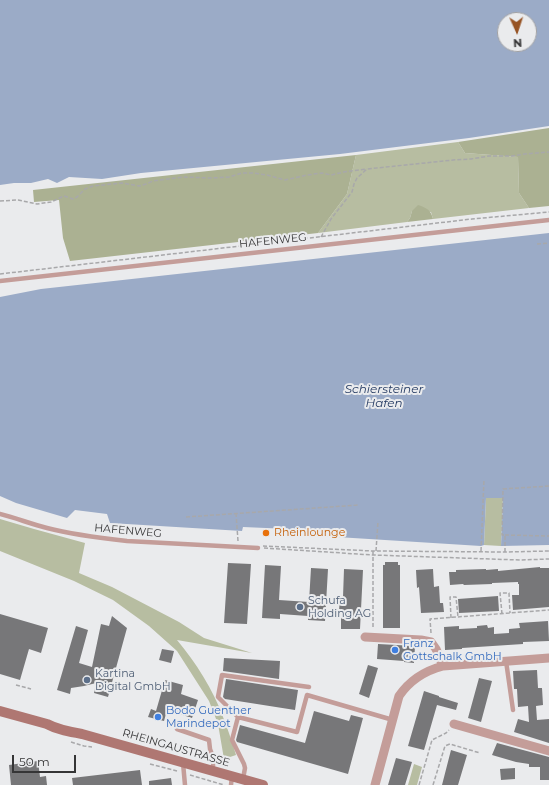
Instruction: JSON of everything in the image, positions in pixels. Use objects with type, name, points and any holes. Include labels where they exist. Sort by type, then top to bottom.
[{"type":"main road","name":"RHEINGAUSTRASSE","points":[[0,711],[47,724],[59,725],[82,734],[212,770],[231,780],[243,779],[263,785]]},
{"type":"street","points":[[365,637],[421,640],[431,642],[436,649],[443,666]]},
{"type":"street","points":[[375,785],[400,696],[404,689],[421,674],[443,666],[549,658]]},
{"type":"street","points":[[454,724],[549,751]]},
{"type":"lane","name":"HAFENWEG","points":[[0,281],[549,220]]},
{"type":"lane","name":"HAFENWEG","points":[[0,514],[55,530],[110,539],[258,548]]},
{"type":"lane","points":[[506,661],[512,710]]},
{"type":"lane","points":[[309,687],[222,675],[218,697],[238,717],[297,732],[307,695],[393,720]]},
{"type":"lane","points":[[238,717],[232,740],[244,764],[245,768],[243,779]]},
{"type":"lane","points":[[177,729],[209,740],[210,749],[214,760],[212,770]]},
{"type":"lane","points":[[183,763],[185,785]]},
{"type":"path","points":[[0,201],[18,200],[37,204],[51,202],[64,196],[73,199],[93,186],[122,183],[139,186],[153,180],[184,177],[228,177],[242,173],[259,174],[284,180],[322,173],[331,175],[367,169],[489,156],[512,156],[549,152]]},
{"type":"path","points":[[321,236],[352,192],[354,184],[358,178],[367,169]]},
{"type":"path","points":[[0,274],[321,236],[549,212]]},
{"type":"path","points":[[537,244],[549,243]]},
{"type":"path","points":[[480,552],[484,479]]},
{"type":"path","points":[[549,486],[503,489],[502,535],[549,536]]},
{"type":"path","points":[[186,517],[359,505]]},
{"type":"path","points":[[236,513],[238,540]]},
{"type":"path","points":[[376,551],[378,521]]},
{"type":"path","points":[[505,535],[505,552]]},
{"type":"path","points":[[258,548],[261,546],[373,551],[549,551]]},
{"type":"path","points":[[258,548],[373,556],[520,560],[549,559]]},
{"type":"path","points":[[373,551],[373,627]]},
{"type":"path","points":[[502,614],[500,593],[509,593],[510,613]]},
{"type":"path","points":[[451,618],[450,597],[456,597],[458,617]]},
{"type":"path","points":[[431,642],[430,619],[549,610]]},
{"type":"path","points":[[16,685],[31,689]]},
{"type":"path","points":[[419,785],[432,740],[446,733],[454,724]]},
{"type":"path","points":[[433,785],[445,746],[450,744],[480,752]]},
{"type":"green space","points":[[549,128],[549,206],[529,208],[519,193],[518,157],[465,153],[458,142]]},
{"type":"green space","points":[[458,142],[465,153],[518,157],[519,193],[529,208],[433,219],[431,212],[412,211],[407,222],[318,233],[347,194],[356,155]]},
{"type":"green space","points":[[356,155],[347,194],[318,233],[70,261],[63,238],[59,200],[34,202],[33,190]]},
{"type":"green space","points":[[418,205],[428,210],[433,219],[407,222],[412,211]]},
{"type":"green space","points":[[486,498],[503,498],[501,546],[484,545]]},
{"type":"green space","points":[[0,519],[85,543],[79,573],[112,587],[179,622],[204,638],[252,653],[177,640],[191,658],[209,686],[227,726],[236,755],[224,759],[218,724],[209,701],[177,651],[149,626],[113,600],[74,581],[0,551]]},
{"type":"green space","points":[[414,764],[422,767],[417,785],[408,785]]},
{"type":"water","points":[[0,0],[549,0],[549,126],[469,138],[340,154],[141,173],[102,179],[69,177],[57,183],[48,179],[31,183],[0,185]]},
{"type":"water","name":"Schiersteiner Hafen","points":[[549,233],[549,545],[501,546],[503,498],[486,498],[484,545],[481,546],[289,534],[289,529],[243,527],[242,531],[110,523],[107,514],[75,510],[67,518],[16,503],[0,496],[0,297],[41,289]]},
{"type":"building","points":[[385,562],[398,562],[398,565],[400,565],[400,628],[383,628],[383,565],[385,565]]},
{"type":"building","points":[[228,563],[251,564],[247,624],[224,623]]},
{"type":"building","points":[[265,565],[281,566],[279,600],[309,602],[311,568],[328,569],[325,621],[308,620],[308,616],[280,614],[280,619],[262,618]]},
{"type":"building","points":[[540,567],[549,568],[549,607],[513,610],[512,595],[519,595],[518,582],[450,585],[449,572],[456,572],[456,570],[498,569],[498,571]]},
{"type":"building","points":[[344,569],[363,570],[360,629],[341,629],[341,611],[339,611],[340,597],[343,597]]},
{"type":"building","points":[[433,569],[434,587],[439,586],[440,603],[443,603],[444,612],[421,613],[416,570]]},
{"type":"building","points":[[498,596],[499,611],[459,613],[458,599]]},
{"type":"building","points":[[0,614],[48,628],[41,653],[29,649],[20,680],[0,674]]},
{"type":"building","points":[[112,616],[127,628],[108,697],[94,693],[96,683],[71,688],[70,694],[57,690],[76,626],[88,630],[79,663],[92,667],[101,624],[109,626]]},
{"type":"building","points":[[548,621],[549,641],[523,642],[523,644],[445,650],[444,627],[459,626],[459,629],[477,628],[477,626],[487,625],[488,628],[494,627],[494,634],[509,633],[509,629],[520,628],[519,623]]},
{"type":"building","points":[[378,644],[415,646],[414,663],[377,659]]},
{"type":"building","points":[[162,649],[174,651],[171,663],[159,660]]},
{"type":"building","points":[[224,658],[280,661],[279,679],[223,671]]},
{"type":"building","points":[[368,665],[378,668],[369,698],[359,694]]},
{"type":"building","points":[[537,670],[538,688],[542,688],[543,705],[536,706],[537,720],[549,719],[549,743],[514,732],[518,719],[529,722],[528,706],[518,707],[517,689],[514,689],[513,671]]},
{"type":"building","points":[[479,678],[492,681],[481,722],[468,718]]},
{"type":"building","points":[[226,679],[298,690],[295,710],[225,699],[223,697]]},
{"type":"building","points":[[165,680],[183,685],[181,694],[198,700],[192,718],[167,710],[164,721],[148,717],[151,709],[156,711]]},
{"type":"building","points":[[424,691],[458,703],[456,710],[437,705],[424,750],[408,746]]},
{"type":"building","points":[[314,711],[349,721],[351,715],[363,718],[348,774],[237,742],[236,740],[240,725],[305,743]]},
{"type":"building","points":[[497,743],[549,757],[549,780],[540,780],[540,767],[529,767],[529,764],[492,755]]},
{"type":"building","points":[[451,750],[467,755],[458,785],[442,785]]},
{"type":"building","points":[[396,758],[412,762],[405,785],[388,785]]},
{"type":"building","points":[[38,761],[40,777],[46,776],[47,785],[11,785],[9,765]]},
{"type":"building","points":[[515,768],[515,779],[501,780],[500,769]]},
{"type":"building","points":[[140,770],[142,785],[73,785],[72,778]]},
{"type":"building","points":[[171,778],[172,785],[149,785],[149,781]]},
{"type":"place","name":"Rheinlounge","points":[[266,533]]},
{"type":"place","name":"Schufa Holding AG","points":[[300,607]]},
{"type":"place","name":"Franz Gottschalk GmbH","points":[[395,650]]},
{"type":"place","name":"Kartina Digital GmbH","points":[[87,680]]},
{"type":"place","name":"Bodo Guenther Marindepot","points":[[158,717]]}]
